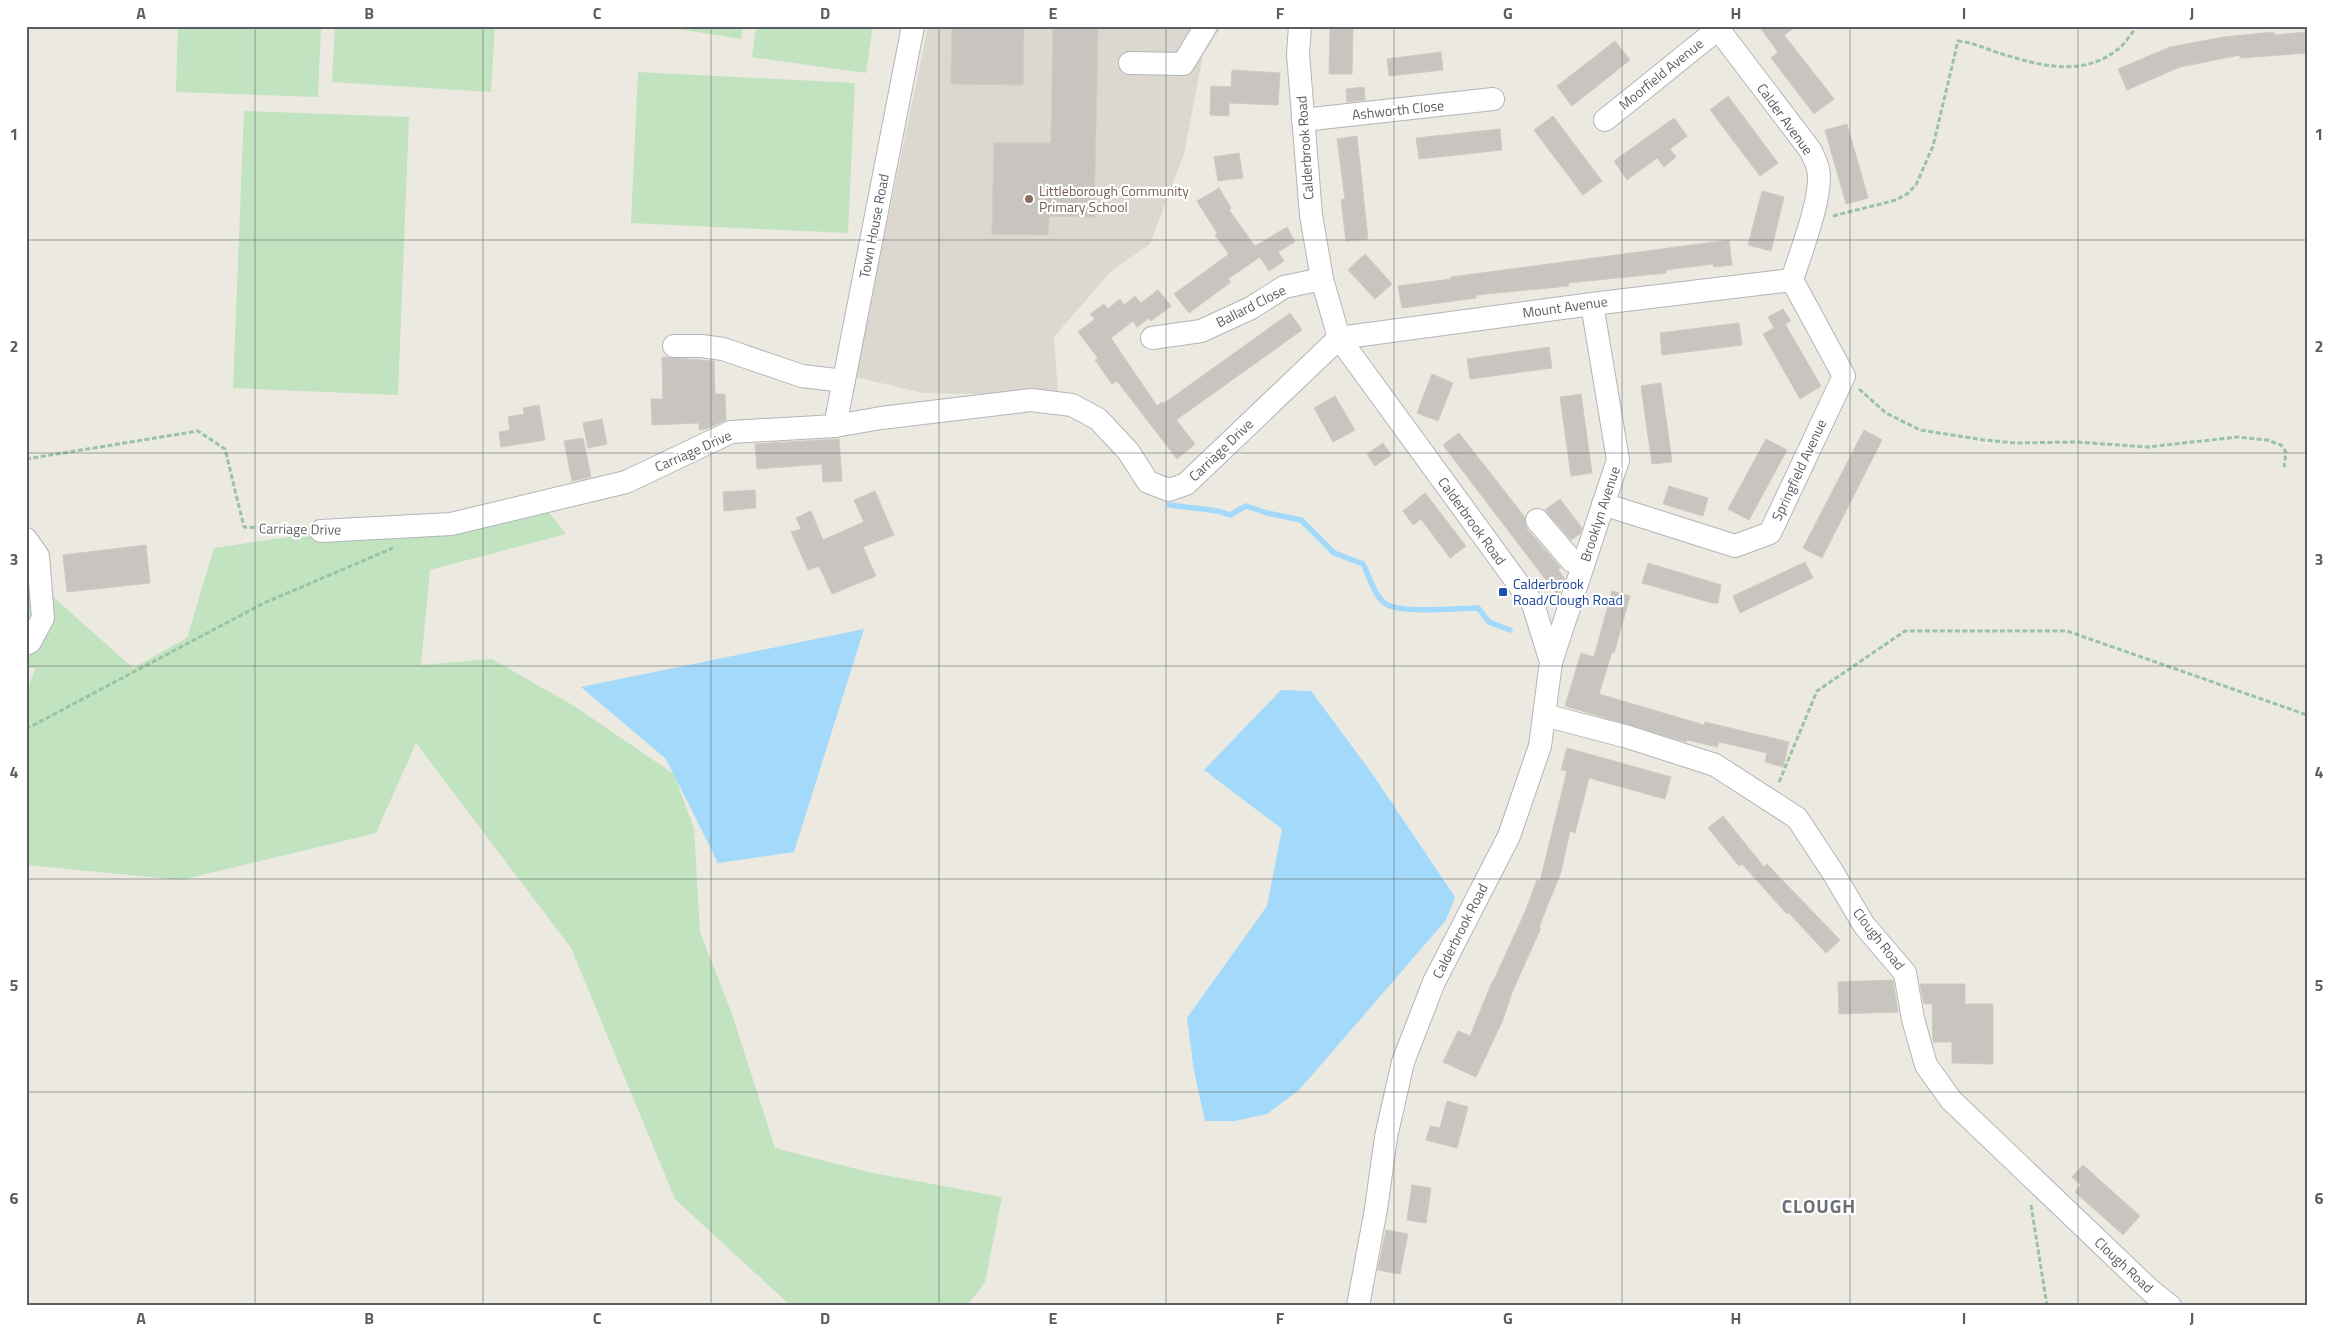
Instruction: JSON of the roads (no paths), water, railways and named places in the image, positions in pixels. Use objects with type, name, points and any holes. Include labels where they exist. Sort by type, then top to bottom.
[{"type":"street","name":"Town House Road","points":[[835,426],[913,26]]},
{"type":"street","points":[[1130,63],[1183,64],[1206,26]]},
{"type":"street","name":"Calderbrook Road","points":[[1300,26],[1298,54],[1310,215],[1322,279],[1339,338],[1533,604],[1551,662],[1540,746],[1509,836],[1434,982],[1403,1062],[1386,1136],[1376,1209],[1358,1306]]},
{"type":"street","name":"Moorfield Avenue","points":[[1605,120],[1717,28]]},
{"type":"street","name":"Calder Avenue","points":[[1717,28],[1811,151],[1818,169],[1819,184],[1792,280]]},
{"type":"street","name":"Ashworth Close","points":[[1303,120],[1493,99]]},
{"type":"street","name":"Ballard Close","points":[[1152,338],[1201,331],[1251,308],[1284,287],[1322,279]]},
{"type":"street","name":"Mount Avenue","points":[[1339,338],[1592,304],[1792,280]]},
{"type":"street","name":"Springfield Avenue","points":[[1603,504],[1735,546],[1770,533],[1844,376],[1792,280]]},
{"type":"street","name":"Brooklyn Avenue","points":[[1551,662],[1618,460],[1592,304]]},
{"type":"street","name":"Carriage Drive","points":[[321,531],[452,524],[626,482],[731,432],[835,426],[881,418],[1030,400],[1072,405],[1098,418],[1128,451],[1148,482],[1169,490],[1186,484],[1339,338]]},
{"type":"street","points":[[674,346],[701,346],[723,349],[802,376],[844,381]]},
{"type":"street","points":[[1537,520],[1572,561],[1583,566]]},
{"type":"street","points":[[26,539],[38,556],[43,618],[30,642],[26,644]]},
{"type":"street","name":"Clough Road","points":[[1544,715],[1628,737],[1715,765],[1797,818],[1832,871],[1864,925],[1905,973],[1926,1065],[1951,1100],[2170,1306]]},
{"type":"water","points":[[864,629],[794,852],[718,863],[666,759],[581,687]]},
{"type":"water","points":[[1281,690],[1311,691],[1371,772],[1455,897],[1446,920],[1300,1089],[1267,1114],[1235,1121],[1205,1121],[1194,1071],[1187,1018],[1267,906],[1282,829],[1204,770]]},
{"type":"waterway","points":[[1169,505],[1218,511],[1230,515],[1246,506],[1267,513],[1301,520],[1334,553],[1363,564],[1375,591],[1386,604],[1417,610],[1478,608],[1489,622],[1510,630]]},
{"type":"place","name":"Littleborough Community Primary School","points":[[1029,199]]},
{"type":"place","name":"Calderbrook Road/Clough Road","points":[[1503,592]]},
{"type":"district","name":"CLOUGH","points":[[1819,1206]]}]
